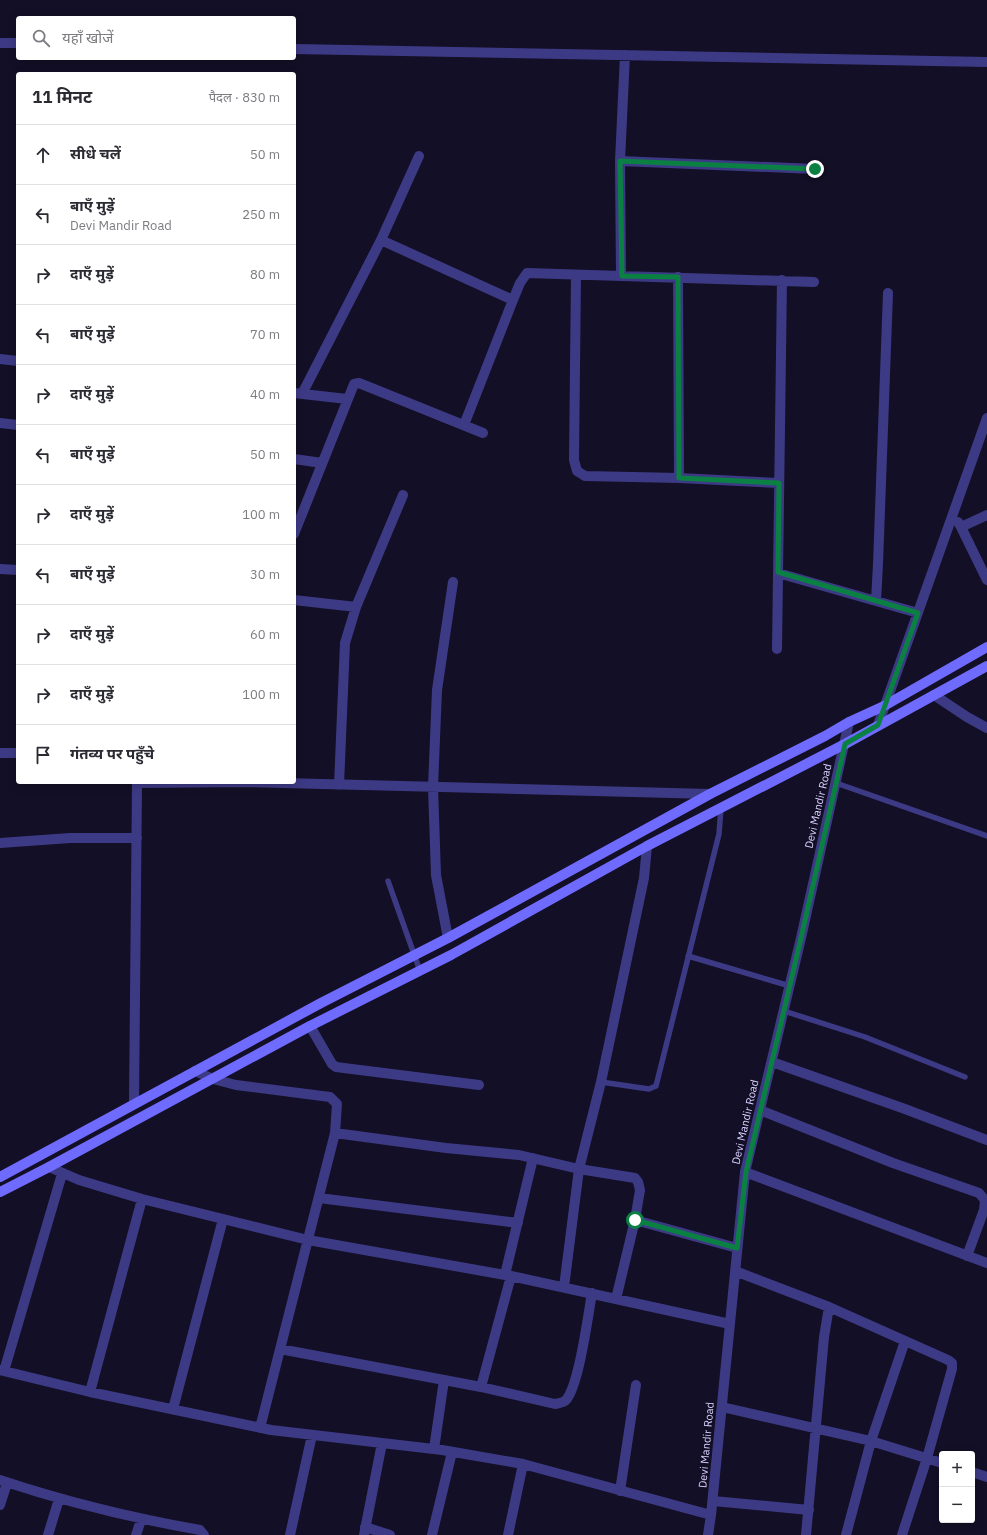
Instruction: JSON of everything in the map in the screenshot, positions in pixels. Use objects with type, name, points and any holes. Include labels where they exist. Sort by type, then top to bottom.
[{"type":"street","points":[[0,43],[16,43]]},
{"type":"street","points":[[296,49],[987,62]]},
{"type":"street","points":[[622,276],[620,161],[625,55]]},
{"type":"street","points":[[347,399],[298,394],[381,240],[419,156]]},
{"type":"street","points":[[620,161],[815,169]]},
{"type":"street","points":[[381,240],[513,300]]},
{"type":"street","points":[[464,426],[520,282],[527,273],[814,282]]},
{"type":"street","points":[[576,275],[574,460],[577,471],[585,476],[679,478],[779,483]]},
{"type":"street","points":[[678,277],[679,478]]},
{"type":"street","points":[[777,649],[782,280]]},
{"type":"street","points":[[876,601],[888,293]]},
{"type":"street","points":[[0,359],[16,361]]},
{"type":"street","points":[[296,524],[299,509],[322,463],[354,384],[359,383],[483,433]]},
{"type":"street","points":[[878,725],[987,418]]},
{"type":"street","points":[[0,423],[16,425]]},
{"type":"street","points":[[296,460],[322,463]]},
{"type":"street","points":[[339,784],[345,643],[356,607],[403,494]]},
{"type":"street","points":[[953,513],[987,580]]},
{"type":"street","points":[[961,527],[987,515]]},
{"type":"street","points":[[0,569],[16,570]]},
{"type":"street","points":[[778,572],[918,613]]},
{"type":"street","points":[[448,938],[436,875],[432,787],[437,690],[453,582]]},
{"type":"street","points":[[296,600],[356,607]]},
{"type":"street","points":[[0,1177],[321,1003],[448,938],[710,794],[825,736],[849,722],[884,706],[987,647]]},
{"type":"street","points":[[0,1192],[310,1026],[451,955],[647,846],[845,744],[987,666]]},
{"type":"street","points":[[934,695],[967,717],[987,728]]},
{"type":"street","name":"Devi Mandir Road","points":[[708,1535],[713,1501],[737,1248],[746,1172],[790,986],[849,722]]},
{"type":"street","points":[[0,753],[16,753]]},
{"type":"street","points":[[296,783],[710,794]]},
{"type":"street","points":[[134,1104],[137,784]]},
{"type":"street","points":[[0,843],[70,838],[137,838]]},
{"type":"street","points":[[564,1287],[579,1169],[601,1082],[644,878],[647,846]]},
{"type":"street","points":[[310,1026],[332,1064],[336,1067],[479,1085]]},
{"type":"street","points":[[772,1062],[906,1109],[987,1140]]},
{"type":"street","points":[[195,1071],[213,1079],[236,1085],[330,1097],[338,1104],[336,1133],[260,1428]]},
{"type":"street","points":[[760,1110],[893,1163],[979,1193],[985,1200],[984,1210],[967,1256]]},
{"type":"street","points":[[336,1133],[446,1148],[518,1155],[579,1169],[635,1178],[638,1182],[640,1190],[635,1220],[616,1299]]},
{"type":"street","points":[[481,1386],[508,1275],[533,1158]]},
{"type":"street","points":[[48,1167],[62,1174],[142,1199],[308,1240],[508,1275],[730,1324]]},
{"type":"street","points":[[746,1172],[987,1263]]},
{"type":"street","points":[[62,1174],[2,1370],[90,1392],[260,1428],[434,1449],[523,1464],[711,1515]]},
{"type":"street","points":[[319,1198],[518,1223]]},
{"type":"street","points":[[90,1392],[142,1199]]},
{"type":"street","points":[[173,1409],[223,1219]]},
{"type":"street","points":[[635,1220],[737,1248]]},
{"type":"street","points":[[735,1271],[829,1307],[952,1363],[952,1368],[927,1458],[902,1535]]},
{"type":"street","points":[[280,1348],[481,1386],[555,1404],[562,1403],[567,1399],[574,1385],[592,1294]]},
{"type":"street","points":[[806,1535],[824,1337],[829,1307]]},
{"type":"street","points":[[846,1535],[871,1441],[904,1341]]},
{"type":"street","points":[[434,1449],[444,1380]]},
{"type":"street","points":[[620,1491],[636,1385]]},
{"type":"street","points":[[722,1406],[871,1441],[939,1462]]},
{"type":"street","points":[[290,1535],[312,1435]]},
{"type":"street","points":[[382,1443],[365,1531],[390,1535]]},
{"type":"street","points":[[432,1535],[452,1452]]},
{"type":"street","points":[[508,1535],[523,1464]]},
{"type":"street","points":[[975,1473],[987,1477]]},
{"type":"street","points":[[0,1505],[4,1482],[59,1499],[141,1520],[200,1530],[204,1535]]},
{"type":"street","points":[[48,1535],[59,1499]]},
{"type":"street","points":[[713,1501],[809,1510]]},
{"type":"street","points":[[136,1535],[141,1520]]},
{"type":"lane","points":[[836,783],[987,836]]},
{"type":"lane","points":[[601,1082],[649,1089],[656,1086],[719,834],[721,808]]},
{"type":"lane","points":[[388,881],[420,971]]},
{"type":"lane","points":[[688,956],[790,986]]},
{"type":"lane","points":[[784,1011],[865,1036],[964,1077]]},
{"type":"route","points":[[635,1220],[737,1248],[746,1172],[845,744],[878,725],[918,613],[778,572],[779,483],[679,478],[678,277],[622,276],[620,161],[815,169]]}]
